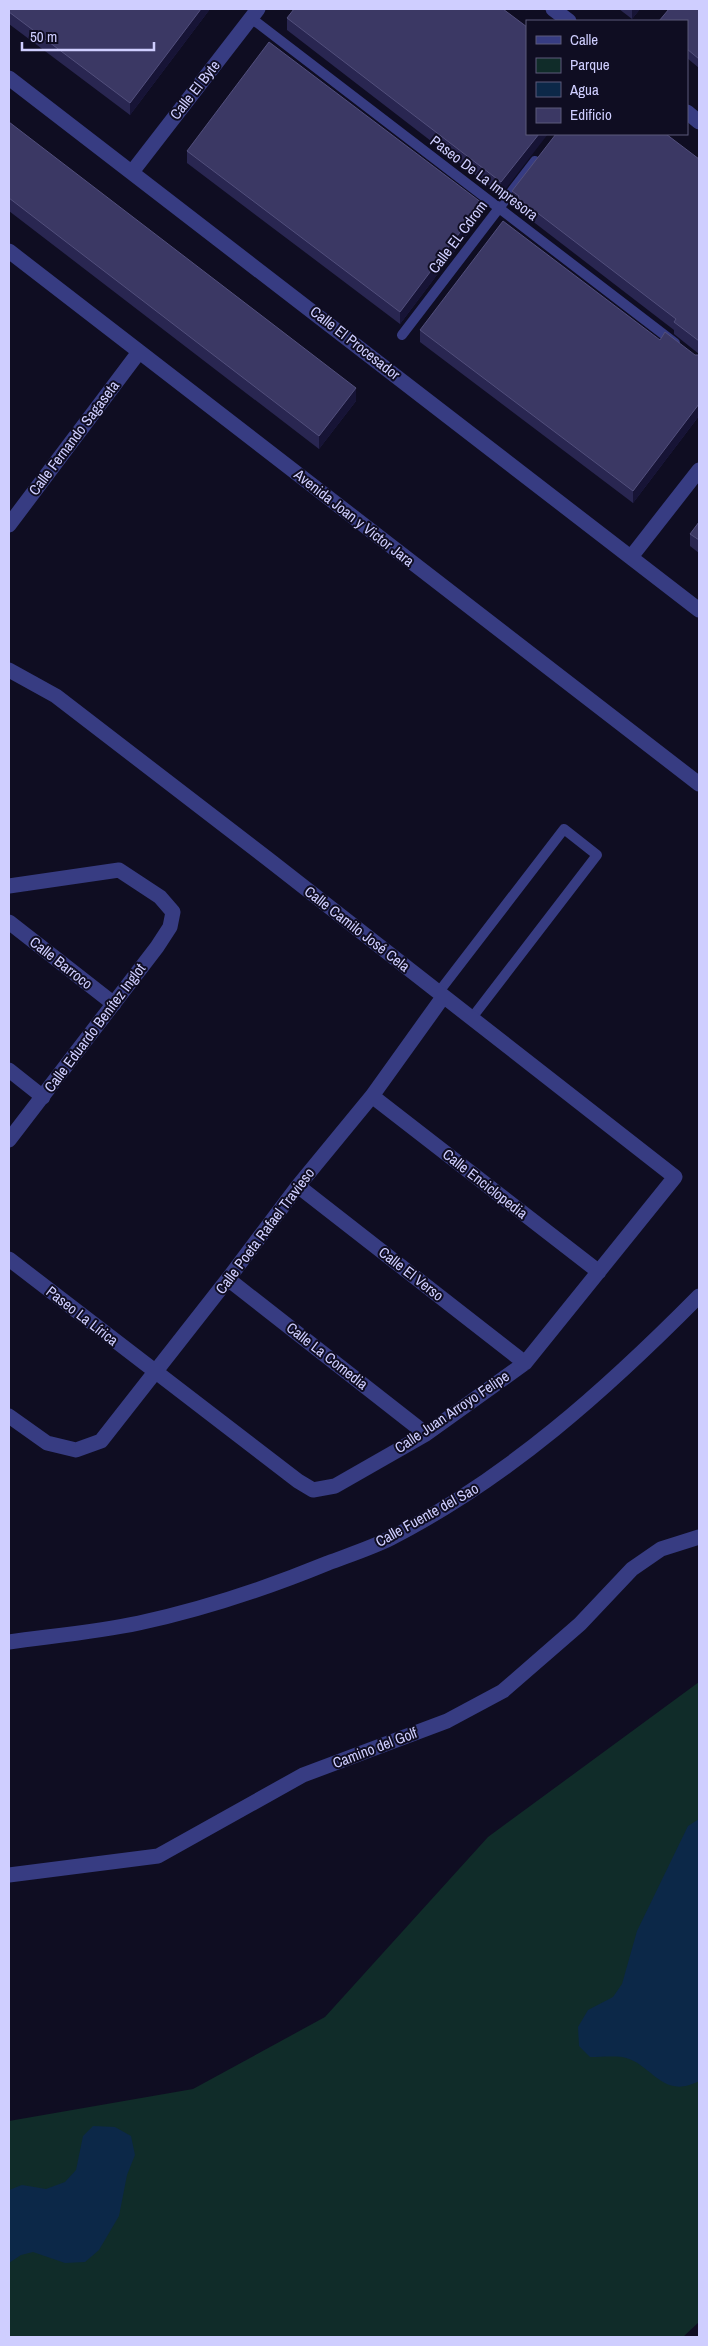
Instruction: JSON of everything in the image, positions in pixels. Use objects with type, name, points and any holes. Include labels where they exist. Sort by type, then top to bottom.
[{"type":"street","points":[[553,9],[568,20]]},
{"type":"street","name":"Calle El Byte","points":[[132,172],[254,13]]},
{"type":"street","name":"Calle El Procesador","points":[[9,78],[699,610]]},
{"type":"street","points":[[688,113],[699,122]]},
{"type":"street","name":"Avenida Joan y Victor Jara","points":[[9,252],[699,784]]},
{"type":"street","name":"Calle Fernando Sagaseta","points":[[9,525],[139,352]]},
{"type":"street","points":[[631,557],[699,470]]},
{"type":"street","name":"Calle Camilo José Cela","points":[[9,670],[56,696],[675,1177]]},
{"type":"street","name":"Calle Camilo José Cela","points":[[9,680],[36,686]]},
{"type":"street","name":"Calle Eduardo Benítez Inglot","points":[[9,886],[119,870],[160,897],[172,912],[170,927],[114,1004],[9,1140]]},
{"type":"street","name":"Calle Barroco","points":[[9,922],[114,1004]]},
{"type":"street","name":"Calle Poeta Rafael Travieso","points":[[9,1416],[47,1443],[76,1450],[101,1441],[156,1373],[298,1186],[372,1096],[440,995]]},
{"type":"street","points":[[9,1070],[43,1096]]},
{"type":"street","name":"Calle Enciclopedia","points":[[372,1096],[599,1272]]},
{"type":"street","name":"Calle Juan Arroyo Felipe","points":[[156,1373],[298,1481],[313,1490],[335,1486],[426,1434],[525,1363],[675,1177]]},
{"type":"street","name":"Calle El Verso","points":[[298,1186],[525,1363]]},
{"type":"street","name":"Paseo La Lírica","points":[[9,1259],[156,1373]]},
{"type":"street","name":"Calle La Comedia","points":[[228,1279],[426,1434]]},
{"type":"street","name":"Calle Fuente del Sao","points":[[9,1642],[137,1623],[210,1606],[294,1577],[390,1539],[486,1482],[557,1428],[640,1356],[699,1296]]},
{"type":"street","name":"Camino del Golf","points":[[9,1875],[158,1856],[303,1775],[447,1721],[503,1691],[580,1624],[632,1569],[661,1549],[699,1537]]},
{"type":"lane","name":"Paseo De La Impresora","points":[[254,13],[498,208],[684,350]]},
{"type":"lane","name":"Calle EL Cdrom","points":[[402,335],[498,208],[540,156]]},
{"type":"lane","points":[[440,995],[564,829],[597,855],[472,1018]]},
{"type":"green space","points":[[699,1682],[699,2322],[683,2337],[9,2337],[9,2121],[193,2089],[325,2017],[488,1837]]},
{"type":"water","points":[[699,1819],[699,2081],[686,2086],[675,2086],[666,2084],[632,2060],[622,2057],[590,2057],[579,2046],[578,2027],[588,2010],[613,1997],[622,1984],[637,1931],[688,1826]]},
{"type":"water","points":[[93,2126],[115,2127],[131,2136],[135,2155],[127,2175],[119,2216],[99,2250],[85,2262],[65,2263],[33,2252],[21,2255],[9,2263],[9,2190],[22,2185],[46,2189],[65,2182],[76,2170],[83,2136]]},
{"type":"building","points":[[9,9],[201,9],[130,103],[9,12]]},
{"type":"building","points":[[294,9],[503,9],[526,26],[526,135],[538,135],[501,182],[287,18]]},
{"type":"building","points":[[669,9],[699,9],[699,59],[688,50],[688,20],[660,20]]},
{"type":"building","points":[[269,42],[482,203],[400,312],[187,151]]},
{"type":"building","points":[[9,122],[356,388],[319,436],[9,198]]},
{"type":"building","points":[[555,135],[667,135],[699,159],[699,341],[674,322],[676,319],[518,198],[519,196],[512,191]]},
{"type":"building","points":[[503,221],[660,340],[665,332],[695,355],[699,355],[699,404],[633,491],[420,330]]},
{"type":"building","points":[[699,522],[699,540],[690,534]]}]
